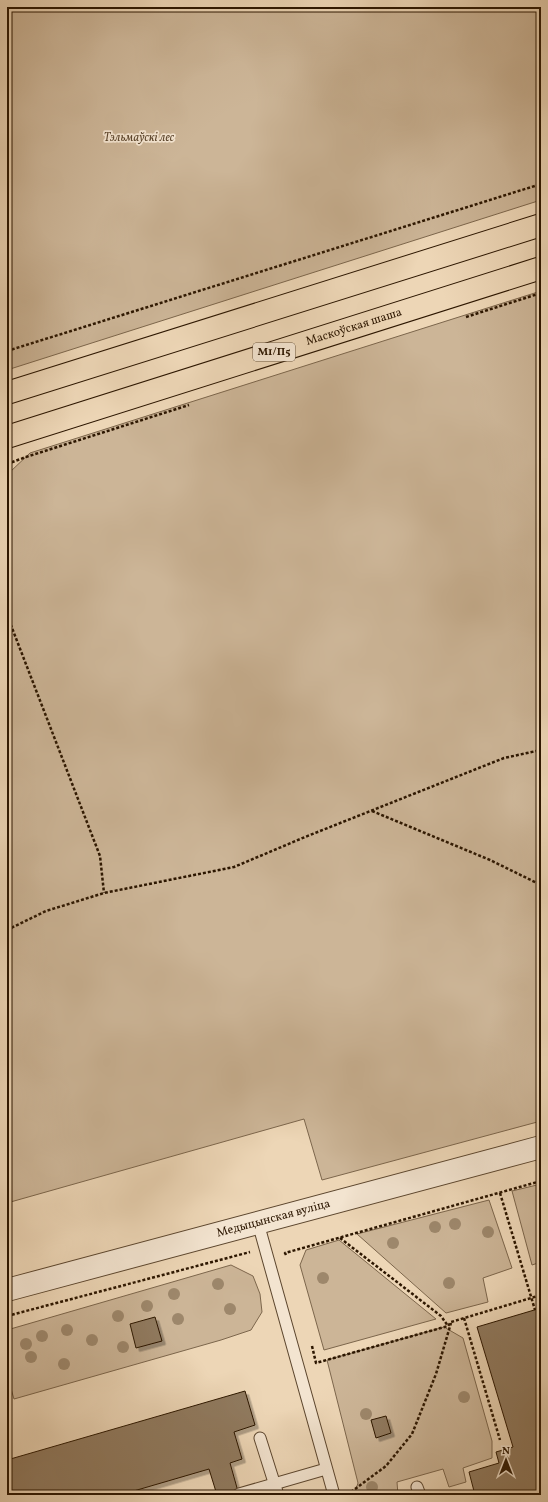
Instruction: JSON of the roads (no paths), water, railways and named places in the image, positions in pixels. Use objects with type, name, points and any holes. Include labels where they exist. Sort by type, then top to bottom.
[{"type":"highway","points":[[7,393],[541,225]]},
{"type":"highway","name":"Маскоўская шаша","points":[[7,436],[541,268]]},
{"type":"street","name":"Медыцынская вуліца","points":[[7,1290],[541,1147]]},
{"type":"lane","points":[[258,1223],[334,1495]]},
{"type":"lane","points":[[260,1438],[278,1495]]},
{"type":"lane","points":[[239,1494],[326,1469]]},
{"type":"park label","name":"Тэльмаўскі лес","points":[[139,138]]}]
